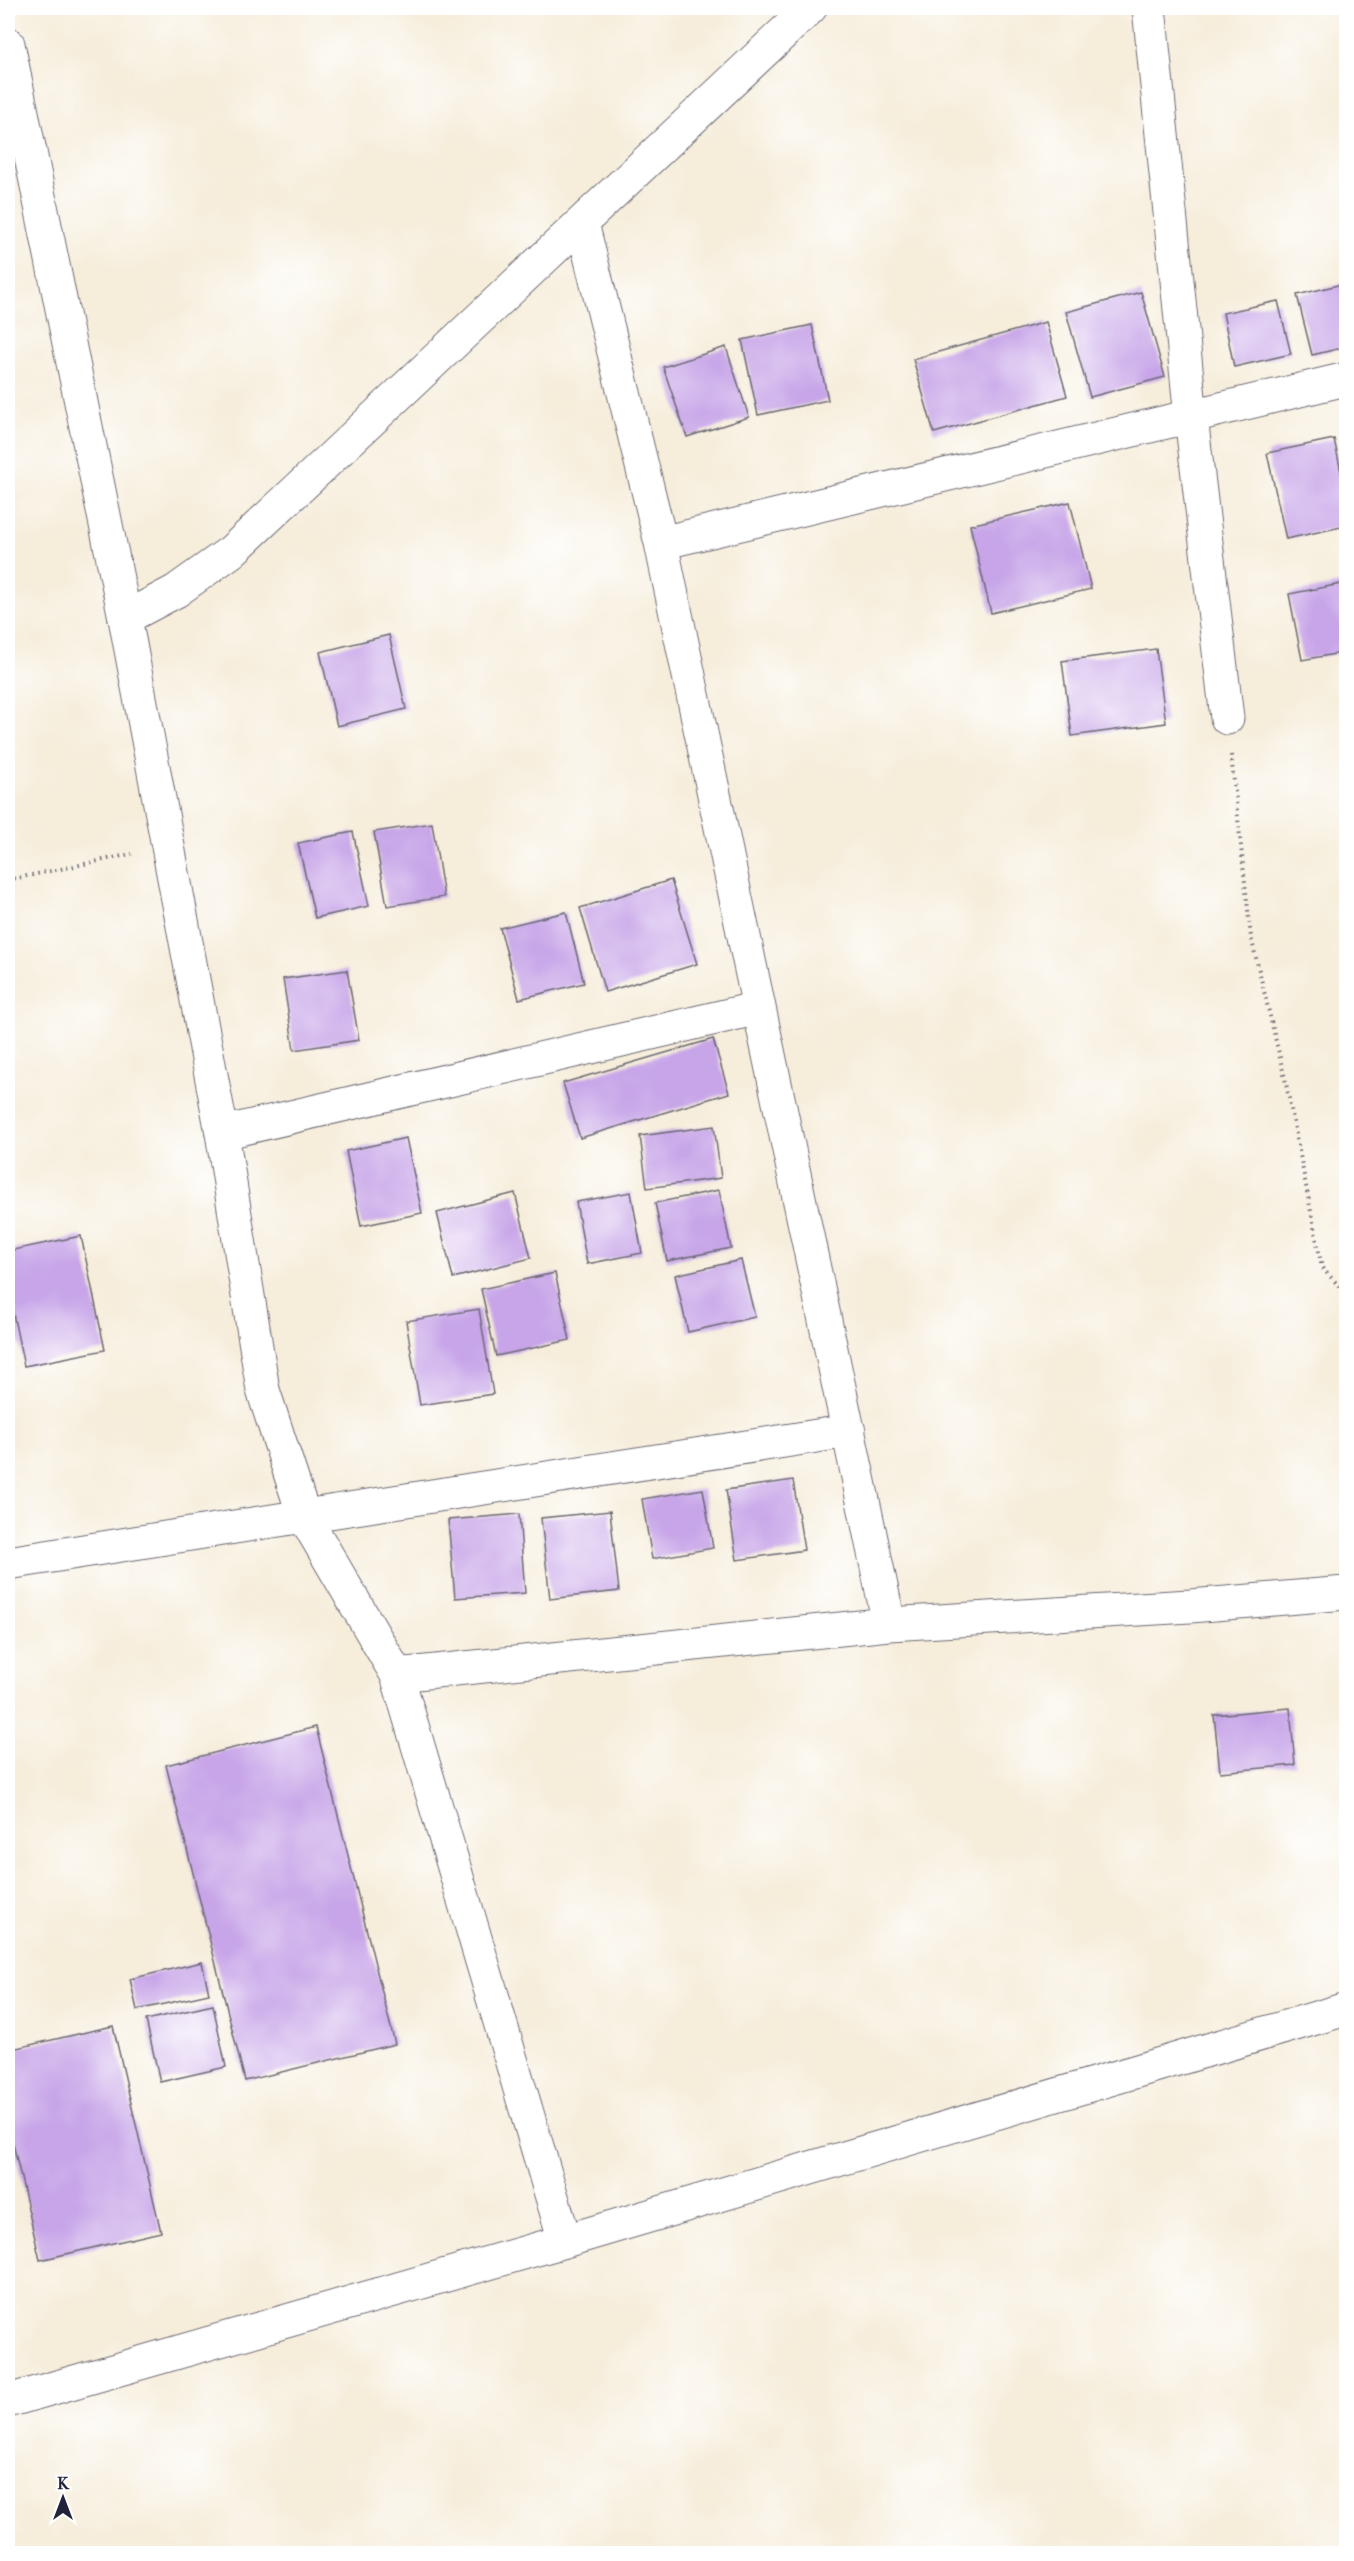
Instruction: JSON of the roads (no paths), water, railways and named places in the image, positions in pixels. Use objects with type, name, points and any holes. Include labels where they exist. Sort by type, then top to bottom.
[{"type":"street","points":[[125,618],[176,591],[232,551],[810,8]]},
{"type":"street","points":[[1149,8],[1191,417],[1227,718]]},
{"type":"street","points":[[8,44],[125,618],[222,1133],[263,1390],[304,1516],[397,1676],[565,2241]]},
{"type":"street","points":[[582,223],[661,543],[890,1624]]},
{"type":"street","points":[[661,543],[1347,379]]},
{"type":"street","points":[[222,1133],[759,1008]]},
{"type":"street","points":[[8,1563],[849,1431]]},
{"type":"street","points":[[397,1676],[890,1624],[1190,1606],[1347,1593]]},
{"type":"street","points":[[8,2401],[565,2241],[1347,2009]]}]
